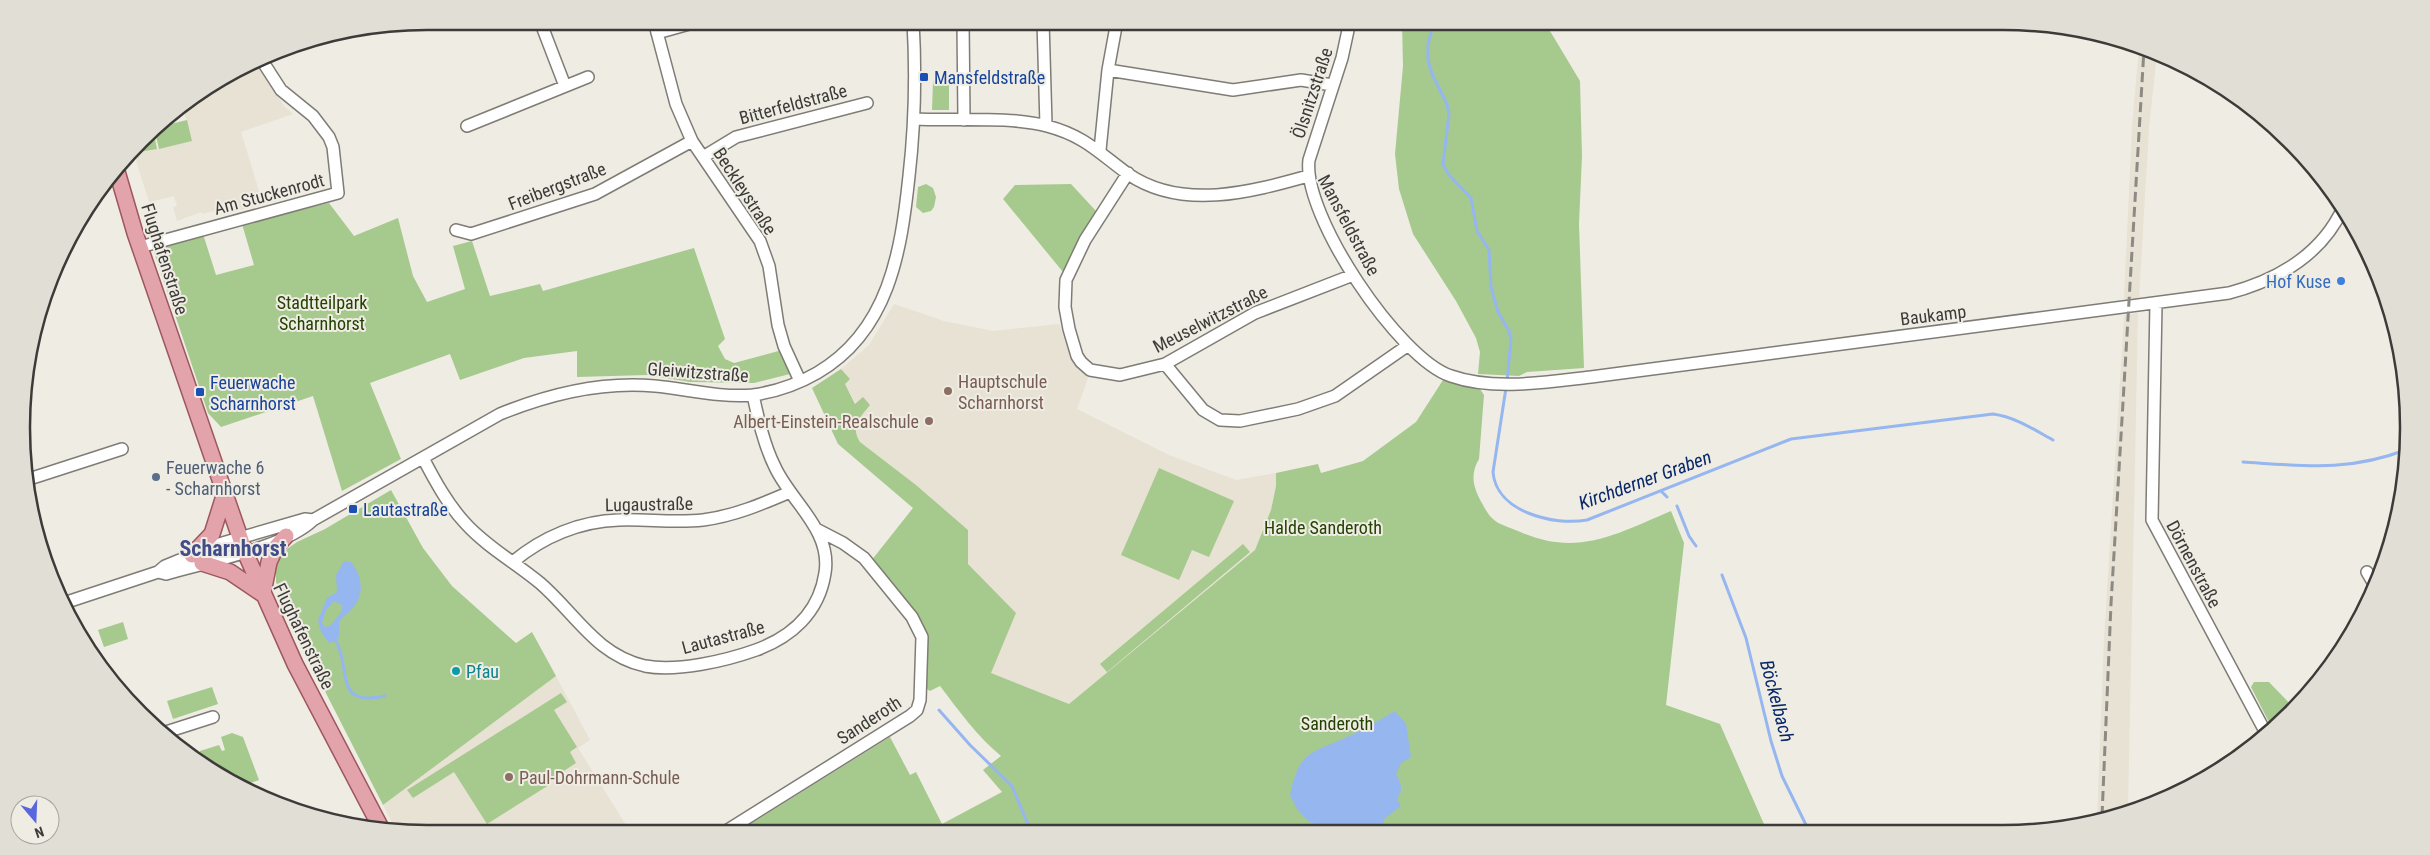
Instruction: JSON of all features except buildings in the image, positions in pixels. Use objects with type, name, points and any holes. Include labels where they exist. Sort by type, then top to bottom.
[{"type":"main road","name":"Flughafenstraße","points":[[119,177],[140,247],[242,545],[295,664],[378,822]]},
{"type":"main road","points":[[224,496],[212,534],[197,559],[230,572],[255,590],[263,593],[269,562],[276,547],[286,536]]},
{"type":"street","points":[[543,30],[565,86]]},
{"type":"street","name":"Beckleystraße","points":[[656,30],[676,104],[692,141],[760,241],[769,266],[778,325],[784,346],[800,381]]},
{"type":"street","points":[[657,33],[668,30]]},
{"type":"street","name":"Gleiwitzstraße","points":[[242,545],[286,536],[306,527],[313,520],[500,414],[528,402],[573,390],[625,385],[754,394],[800,381],[829,365],[853,345],[873,319],[886,294],[894,272],[904,220],[915,119],[913,30]]},
{"type":"street","points":[[962,30],[964,120]]},
{"type":"street","points":[[1043,30],[1046,125]]},
{"type":"street","points":[[1100,150],[1108,70],[1116,30]]},
{"type":"street","name":"Ölsnitzstraße","points":[[1308,176],[1309,160],[1342,58],[1348,30]]},
{"type":"street","name":"Am Stuckenrodt","points":[[140,247],[338,194],[333,147],[329,137],[313,116],[281,90],[265,65]]},
{"type":"street","points":[[1108,70],[1233,90],[1301,80],[1332,85]]},
{"type":"street","points":[[467,126],[588,77]]},
{"type":"street","name":"Bitterfeldstraße","points":[[703,157],[736,137],[868,103]]},
{"type":"street","name":"Mansfeldstraße","points":[[915,119],[1046,125],[1079,138],[1100,150],[1128,174],[1158,188],[1199,196],[1264,188],[1308,176],[1319,210],[1353,275],[1407,346],[1424,360],[1450,376],[1494,383]]},
{"type":"street","name":"Freibergstraße","points":[[456,230],[471,234],[595,194],[692,141]]},
{"type":"street","name":"Meuselwitzstraße","points":[[1128,174],[1085,240],[1066,280],[1066,307],[1069,329],[1077,356],[1090,370],[1120,375],[1165,364],[1254,313],[1353,275]]},
{"type":"street","name":"Baukamp","points":[[1494,383],[1591,378],[2229,293],[2275,278],[2316,246],[2329,233],[2339,216]]},
{"type":"street","name":"Dörnenstraße","points":[[2156,303],[2152,520],[2263,728]]},
{"type":"street","points":[[1165,364],[1203,410],[1220,420],[1240,422],[1298,409],[1335,396],[1407,346]]},
{"type":"street","name":"Lautastraße","points":[[422,458],[466,525],[546,588],[588,634],[616,655],[644,666],[680,667],[750,652],[779,640],[797,627],[817,601],[826,572],[824,552],[816,529],[790,492],[771,459],[754,394]]},
{"type":"street","points":[[33,478],[122,449]]},
{"type":"street","name":"Lugaustraße","points":[[514,561],[546,540],[582,525],[618,520],[680,521],[715,518],[751,508],[790,492]]},
{"type":"street","name":"Gleiwitzstraße","points":[[70,601],[158,572],[166,574],[197,559],[242,545],[305,519],[313,520]]},
{"type":"street","name":"Sanderoth","points":[[737,825],[910,716],[917,710],[920,700],[922,637],[912,617],[864,558],[843,543],[816,529]]},
{"type":"street","points":[[2367,572],[2371,578]]},
{"type":"street","points":[[171,731],[213,717]]},
{"type":"shaded area","points":[[2138,54],[2156,61],[2149,128],[2139,298],[2124,299],[2132,126]]},
{"type":"shaded area","points":[[258,68],[285,107],[293,114],[241,132],[263,204],[225,214],[223,209],[202,214],[201,212],[177,221],[173,207],[177,206],[174,196],[149,202],[135,158],[140,153],[192,141],[184,113],[229,83]]},
{"type":"shaded area","points":[[894,304],[944,321],[993,331],[1059,324],[1071,358],[1088,378],[1077,409],[1169,455],[1236,480],[1276,473],[1276,486],[1271,510],[1255,550],[1069,704],[991,673],[1016,613],[968,564],[968,530],[916,485],[860,442],[856,436],[856,422],[862,414],[844,383],[850,379],[841,369],[869,345]]},
{"type":"shaded area","points":[[2138,313],[2128,805],[2097,813],[2104,640],[2124,315]]},
{"type":"shaded area","name":"Paul-Dohrmann-Schule","points":[[556,676],[590,740],[578,748],[626,825],[392,823],[383,805]]},
{"type":"green space","points":[[1402,30],[1549,30],[1580,81],[1582,156],[1579,224],[1584,368],[1527,372],[1519,376],[1478,374],[1480,352],[1476,338],[1456,301],[1413,234],[1399,189],[1395,154],[1403,66]]},
{"type":"green space","points":[[933,81],[949,81],[949,110],[932,110]]},
{"type":"green space","points":[[187,120],[192,141],[159,149],[156,137],[171,124]]},
{"type":"green space","points":[[155,138],[157,149],[141,152]]},
{"type":"green space","points":[[926,184],[933,188],[936,197],[931,211],[923,213],[916,207],[918,187]]},
{"type":"green space","points":[[1071,184],[1096,211],[1063,272],[1003,199],[1015,185]]},
{"type":"green space","name":"Stadtteilpark Scharnhorst","points":[[329,203],[354,236],[398,218],[413,276],[427,302],[465,289],[453,246],[472,241],[490,296],[540,284],[543,291],[694,248],[725,339],[718,346],[725,359],[734,363],[782,350],[790,374],[754,383],[690,382],[647,375],[577,377],[577,351],[524,358],[460,380],[450,354],[370,383],[401,459],[342,491],[313,396],[221,427],[208,413],[153,249],[203,234],[216,275],[254,265],[242,224]]},
{"type":"green space","name":"Halde Sanderoth","points":[[841,369],[850,379],[845,384],[855,404],[863,397],[870,405],[856,427],[857,437],[860,442],[916,485],[968,530],[968,564],[1016,613],[991,673],[1069,704],[1255,550],[1271,510],[1276,486],[1276,473],[1318,464],[1321,473],[1363,461],[1416,422],[1443,380],[1480,389],[1484,395],[1479,459],[1473,477],[1477,493],[1490,516],[1497,522],[1539,539],[1578,543],[1614,535],[1671,511],[1684,543],[1666,705],[1720,724],[1764,825],[749,825],[890,737],[910,775],[916,772],[942,824],[1002,792],[983,770],[1001,756],[976,732],[940,686],[930,691],[924,687],[925,637],[871,561],[913,508],[838,444],[812,388]]},
{"type":"green space","points":[[1159,468],[1234,501],[1209,557],[1192,550],[1179,580],[1121,555]]},
{"type":"green space","points":[[391,490],[423,548],[452,586],[516,643],[532,632],[556,676],[383,805],[305,652],[276,582],[276,564],[284,551],[297,542],[325,529]]},
{"type":"green space","points":[[1243,544],[1250,552],[1107,672],[1100,664]]},
{"type":"green space","points":[[123,622],[128,639],[104,647],[98,630]]},
{"type":"green space","points":[[2254,682],[2269,682],[2289,703],[2269,722],[2251,687]]},
{"type":"green space","points":[[212,687],[218,704],[173,719],[167,701]]},
{"type":"green space","points":[[561,693],[567,702],[554,710],[577,747],[570,752],[576,763],[547,782],[549,785],[487,824],[454,772],[413,798],[407,790]]},
{"type":"green space","points":[[232,733],[243,737],[259,780],[250,783],[199,753],[219,745],[222,751],[225,750],[221,737]]},
{"type":"water","points":[[344,561],[351,562],[358,574],[361,586],[356,605],[339,622],[339,637],[336,641],[329,643],[321,632],[318,620],[327,598],[337,592],[336,575]],"holes":[[[334,601],[342,605],[342,611],[330,626],[325,627],[322,623],[326,610]]]},
{"type":"water","points":[[1395,711],[1406,724],[1411,757],[1401,763],[1396,774],[1401,787],[1397,800],[1401,806],[1384,819],[1383,825],[1322,825],[1309,822],[1297,809],[1290,795],[1298,768],[1310,754],[1357,732]]},
{"type":"waterway","name":"Kirchderner Graben","points":[[1432,30],[1428,44],[1428,60],[1432,74],[1447,104],[1449,114],[1443,164],[1449,175],[1471,198],[1477,231],[1489,250],[1491,287],[1498,312],[1509,331],[1511,340],[1507,382]]},
{"type":"waterway","name":"Kirchderner Graben","points":[[1506,388],[1493,472],[1497,486],[1504,497],[1515,506],[1529,513],[1559,521],[1587,520],[1791,439],[1993,414],[2016,421],[2053,440]]},
{"type":"waterway","name":"Kirchderner Graben","points":[[2243,462],[2327,466],[2366,461],[2399,452]]},
{"type":"waterway","name":"Böckelbach","points":[[1661,491],[1667,497]]},
{"type":"waterway","name":"Böckelbach","points":[[1677,506],[1689,536],[1696,546]]},
{"type":"waterway","name":"Böckelbach","points":[[1722,575],[1746,638],[1771,741],[1782,776],[1806,825]]},
{"type":"waterway","points":[[336,641],[341,652],[347,684],[351,691],[358,696],[369,698],[385,696]]},
{"type":"waterway","points":[[939,710],[970,745],[1012,786],[1030,825]]},
{"type":"railway","points":[[2102,812],[2111,604],[2144,56]]},
{"type":"place","name":"Mansfeldstraße","points":[[924,77]]},
{"type":"place","name":"Hof Kuse","points":[[2341,281]]},
{"type":"place","name":"Hauptschule Scharnhorst","points":[[948,391]]},
{"type":"place","name":"Feuerwache Scharnhorst","points":[[200,392]]},
{"type":"place","name":"Albert-Einstein-Realschule","points":[[929,421]]},
{"type":"place","name":"Feuerwache 6 - Scharnhorst","points":[[156,477]]},
{"type":"place","name":"Lautastraße","points":[[353,509]]},
{"type":"place","name":"Pfau","points":[[456,671]]},
{"type":"place","name":"Paul-Dohrmann-Schule","points":[[509,777]]},
{"type":"district","name":"Scharnhorst","points":[[233,548]]}]
